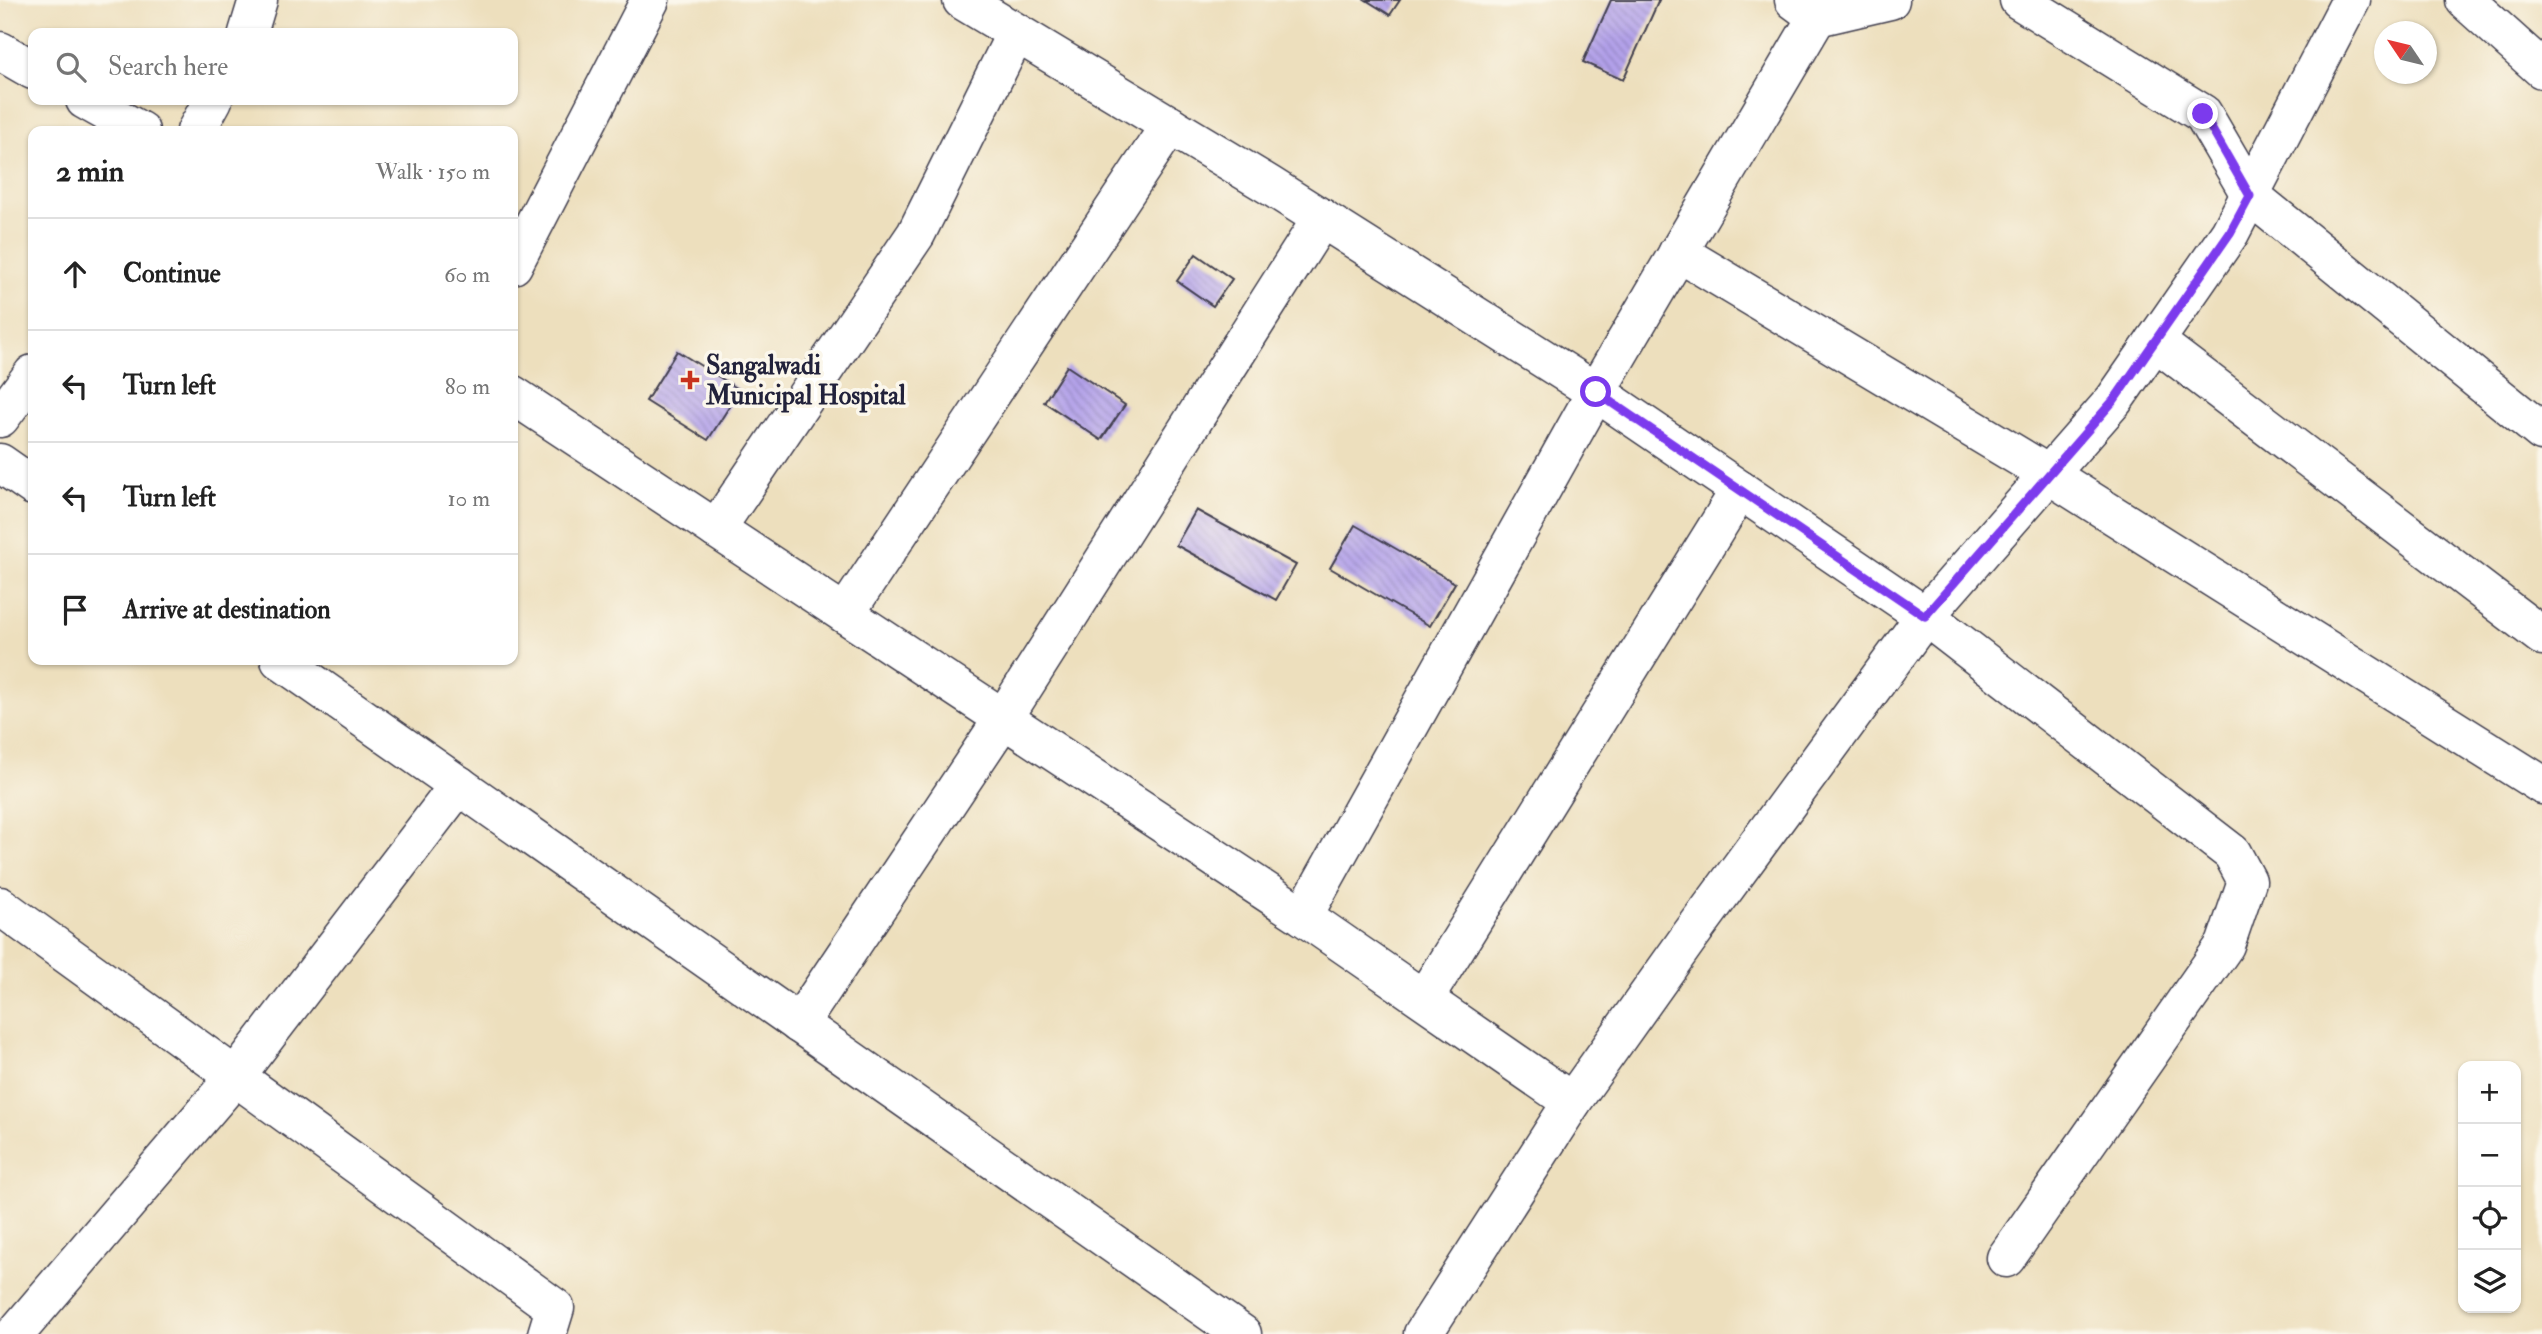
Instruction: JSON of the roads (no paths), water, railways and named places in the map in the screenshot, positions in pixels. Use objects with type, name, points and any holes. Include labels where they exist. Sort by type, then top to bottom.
[{"type":"street","points":[[250,28],[258,0]]},
{"type":"street","points":[[518,255],[650,0]]},
{"type":"street","points":[[962,0],[1322,218],[1596,392],[1925,616],[2232,853],[2248,881],[2225,945],[2006,1258]]},
{"type":"street","points":[[1303,916],[1596,392],[1678,252],[1806,8],[1890,0]]},
{"type":"street","points":[[2019,0],[2203,114],[2250,196],[2542,432]]},
{"type":"street","points":[[1423,1334],[1573,1101],[1687,940],[1925,616],[2114,400],[2230,233],[2351,0]]},
{"type":"street","points":[[2465,0],[2542,69]]},
{"type":"street","points":[[716,529],[916,234],[1016,33]]},
{"type":"street","points":[[0,51],[28,67]]},
{"type":"street","points":[[94,105],[131,126]]},
{"type":"street","points":[[199,126],[211,105]]},
{"type":"street","points":[[845,614],[1170,125]]},
{"type":"street","points":[[799,1024],[1003,719],[1322,218]]},
{"type":"street","points":[[1678,252],[2048,474],[2542,785]]},
{"type":"street","points":[[2155,341],[2542,636]]},
{"type":"street","points":[[0,418],[28,381]]},
{"type":"street","points":[[518,398],[1303,916],[1573,1101]]},
{"type":"street","points":[[0,463],[28,483]]},
{"type":"street","points":[[1424,999],[1740,490]]},
{"type":"street","points":[[287,665],[1242,1334]]},
{"type":"street","points":[[15,1334],[235,1077],[459,785]]},
{"type":"street","points":[[0,906],[555,1308],[547,1334]]},
{"type":"place","name":"Sangalwadi Municipal Hospital","points":[[690,380]]}]
